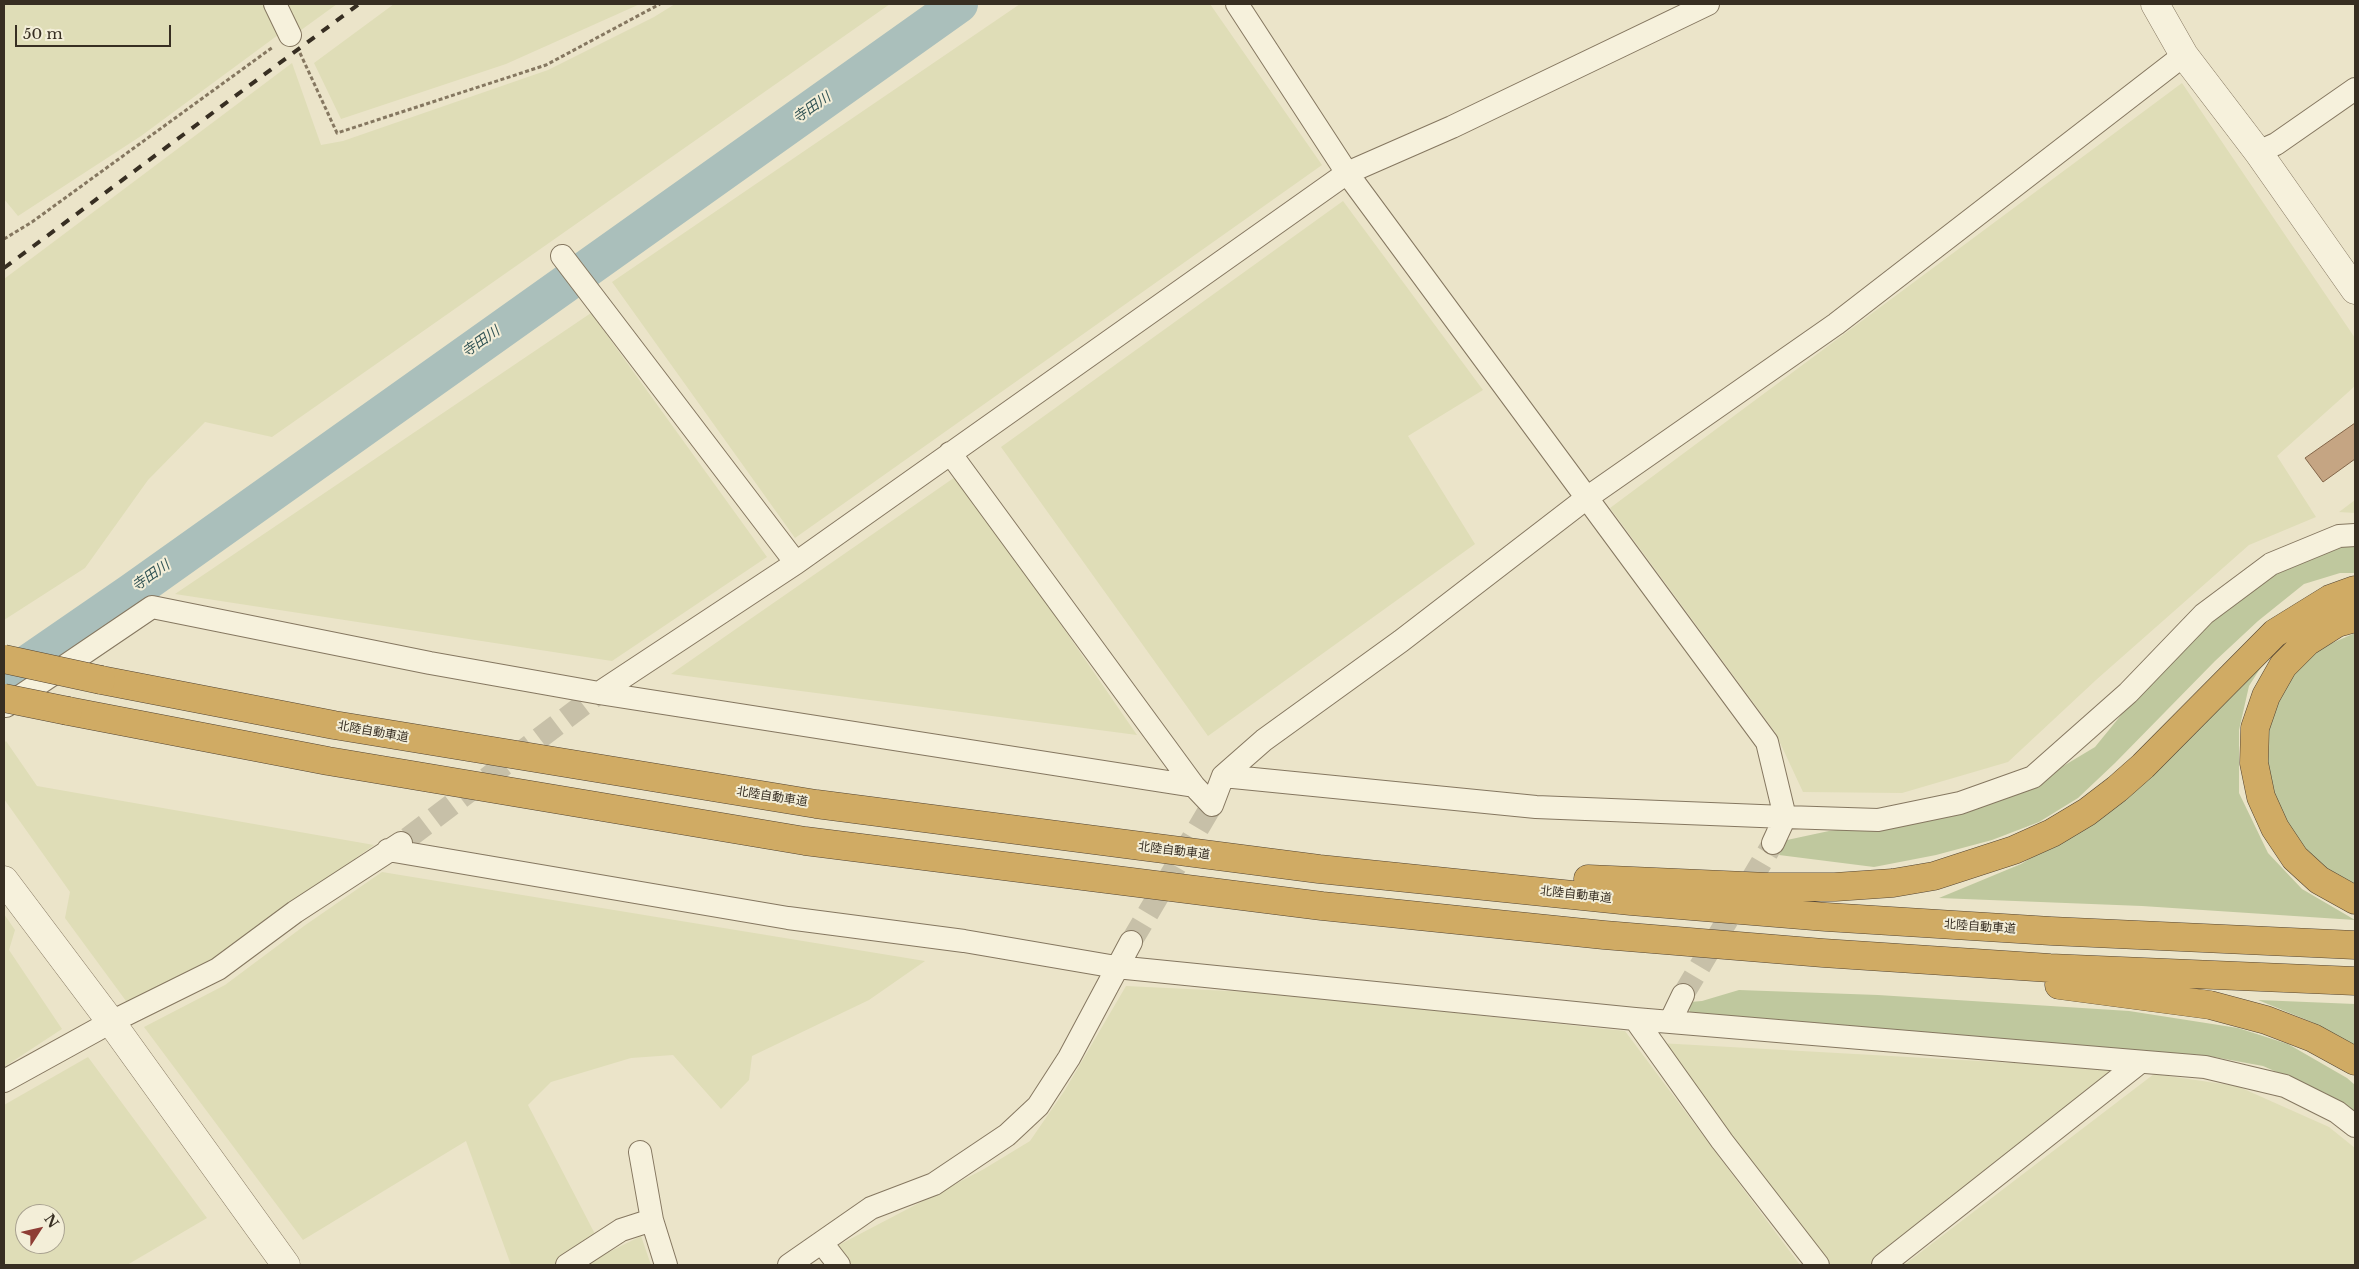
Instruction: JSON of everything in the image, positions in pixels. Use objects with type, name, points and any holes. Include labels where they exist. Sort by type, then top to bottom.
[{"type":"highway","points":[[1319,869],[1768,887],[1893,883],[1934,876],[2014,850],[2052,833],[2087,812],[2143,766],[2274,633],[2330,599],[2355,590]]},
{"type":"highway","points":[[2355,618],[2337,623],[2307,642],[2283,666],[2266,696],[2255,728],[2254,763],[2261,797],[2275,828],[2295,858],[2319,880],[2355,900]]},
{"type":"highway","name":"北陸自動車道","points":[[4,659],[334,726],[816,804],[1319,869],[1631,901],[1826,917],[2051,931],[2355,945]]},
{"type":"highway","points":[[4,698],[338,762],[805,840],[1322,906],[1604,935],[1822,953],[2050,968],[2355,981]]},
{"type":"highway","points":[[1604,935],[1679,948],[2046,983],[2210,1005],[2266,1020],[2304,1034],[2355,1061]]},
{"type":"street","points":[[275,4],[290,35]]},
{"type":"street","points":[[1236,4],[1347,173],[1767,742],[1785,817],[1773,843]]},
{"type":"street","points":[[599,692],[796,563],[1347,173],[1452,127],[1708,4]]},
{"type":"street","points":[[2155,4],[2184,55],[2258,152],[2355,290]]},
{"type":"street","points":[[950,453],[1194,786],[1212,805],[1223,776],[1264,740],[1408,635],[1588,497],[1836,324],[2184,55]]},
{"type":"street","points":[[2258,152],[2276,144],[2355,89]]},
{"type":"street","points":[[562,256],[796,563]]},
{"type":"street","points":[[1223,776],[1536,808],[1878,820],[1960,803],[2033,777],[2128,693],[2204,614],[2271,564],[2339,536],[2355,534]]},
{"type":"street","points":[[4,708],[152,607],[430,663],[599,692],[1194,786]]},
{"type":"street","points":[[4,1082],[112,1022],[218,969],[296,912],[408,838]]},
{"type":"street","points":[[388,850],[788,918],[964,941],[1116,967],[1635,1019],[1772,1029],[2139,1063],[2205,1067],[2285,1086],[2337,1112],[2355,1126]]},
{"type":"street","points":[[4,880],[112,1022],[286,1265]]},
{"type":"street","points":[[788,1265],[871,1208],[934,1184],[1013,1130],[1038,1106],[1069,1058],[1131,942]]},
{"type":"street","points":[[1670,1022],[1683,995]]},
{"type":"street","points":[[1635,1019],[1722,1141],[1818,1265]]},
{"type":"street","points":[[1883,1265],[2139,1063]]},
{"type":"street","points":[[640,1152],[652,1220],[666,1265]]},
{"type":"street","points":[[567,1265],[621,1230],[652,1220]]},
{"type":"street","points":[[822,1243],[839,1265]]},
{"type":"path","points":[[4,239],[39,217],[290,35],[337,133],[546,65],[660,4]]},
{"type":"shaded area","points":[[4,4],[263,4],[278,35],[141,136],[18,216],[4,199]]},
{"type":"shaded area","points":[[283,4],[337,4],[297,33]]},
{"type":"shaded area","points":[[394,4],[640,4],[506,64],[341,119],[314,63]]},
{"type":"shaded area","points":[[675,4],[890,4],[272,437],[205,422],[148,480],[85,568],[4,620],[4,279],[292,63],[321,145],[343,141],[548,70],[654,17]]},
{"type":"shaded area","points":[[1020,4],[1210,4],[1322,165],[795,538],[612,282]]},
{"type":"shaded area","points":[[2182,83],[2355,338],[2355,386],[2277,456],[2316,517],[2249,545],[2096,680],[2008,762],[1902,793],[1803,792],[1775,732],[1610,508]]},
{"type":"shaded area","points":[[1343,201],[1483,390],[1408,436],[1475,544],[1208,736],[1001,447]]},
{"type":"shaded area","points":[[591,313],[767,557],[612,661],[175,594]]},
{"type":"shaded area","points":[[958,475],[1137,735],[671,674]]},
{"type":"shaded area","points":[[2355,500],[2355,513],[2339,512]]},
{"type":"shaded area","points":[[6,741],[37,786],[374,845],[213,961],[129,1005],[65,918],[70,892],[4,799],[4,743]]},
{"type":"shaded area","points":[[382,872],[925,961],[869,1000],[752,1056],[749,1080],[721,1109],[673,1055],[631,1058],[551,1082],[528,1105],[595,1234],[554,1265],[511,1265],[466,1141],[303,1240],[144,1027],[225,985],[304,926]]},
{"type":"shaded area","points":[[4,914],[15,930],[9,950],[62,1029],[4,1067]]},
{"type":"shaded area","points":[[1126,986],[1270,993],[1625,1031],[1800,1265],[849,1265],[835,1247],[984,1169],[1030,1141],[1065,1090]]},
{"type":"shaded area","points":[[1659,1043],[2122,1069],[1871,1265],[1829,1265]]},
{"type":"shaded area","points":[[88,1057],[207,1218],[127,1265],[4,1265],[4,1105]]},
{"type":"shaded area","points":[[2154,1074],[2237,1086],[2329,1127],[2355,1148],[2355,1265],[1904,1265]]},
{"type":"shaded area","points":[[641,1236],[651,1265],[588,1265],[601,1256]]},
{"type":"green space","points":[[2355,544],[2355,573],[2340,573],[2304,584],[2258,621],[2215,661],[2078,798],[2039,822],[1992,840],[1936,855],[1874,867],[1779,855],[1787,840],[1829,831],[1938,818],[2030,786],[2095,747],[2189,632],[2299,555]]},
{"type":"green space","points":[[2355,633],[2355,887],[2302,853],[2275,811],[2265,765],[2269,729],[2284,682],[2314,651]]},
{"type":"green space","points":[[2273,648],[2249,686],[2239,730],[2239,793],[2268,853],[2302,889],[2355,920],[2142,906],[1939,898],[2021,864],[2096,819]]},
{"type":"green space","points":[[1739,990],[1878,995],[2129,1011],[2238,1028],[2288,1044],[2347,1078],[2355,1085],[2355,1119],[2327,1094],[2263,1066],[2203,1055],[2121,1053],[1689,1018],[1690,1002],[1702,1001]]},
{"type":"green space","points":[[2258,1000],[2355,1004],[2355,1049],[2314,1023]]},
{"type":"building","points":[[2355,423],[2355,459],[2323,482],[2305,458]]},
{"type":"waterway","name":"寺田川","points":[[4,680],[132,592],[959,4]]},
{"type":"tunnel","points":[[408,838],[599,693]]},
{"type":"tunnel","points":[[1131,942],[1212,805]]},
{"type":"tunnel","points":[[1683,995],[1773,843]]},
{"type":"railway","points":[[4,268],[359,4]]}]
